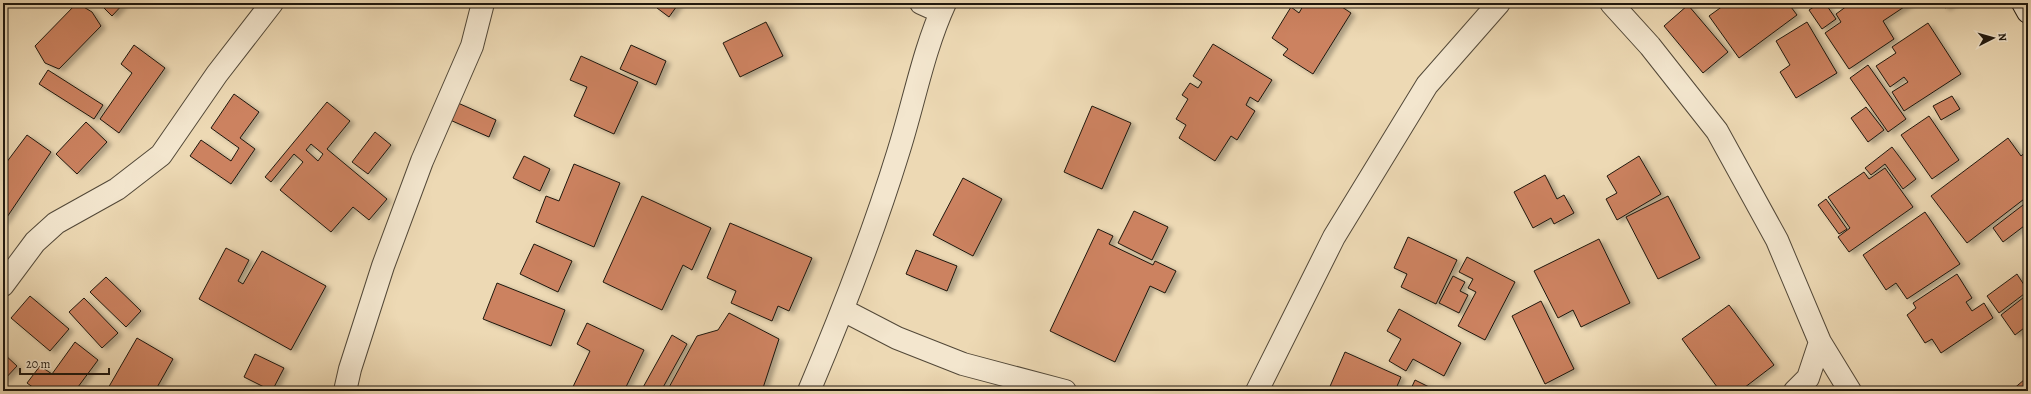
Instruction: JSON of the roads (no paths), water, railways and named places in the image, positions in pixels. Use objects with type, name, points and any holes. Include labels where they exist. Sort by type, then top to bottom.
[{"type":"street","points":[[3,286],[9,263],[56,223],[117,189],[161,155],[217,74],[272,3]]},
{"type":"street","points":[[345,391],[350,369],[386,259],[422,161],[472,46],[484,3]]},
{"type":"street","points":[[809,391],[843,310],[879,215],[910,116],[927,46],[943,7],[921,3]]},
{"type":"street","points":[[1257,391],[1334,237],[1427,85],[1499,3]]},
{"type":"street","points":[[1610,3],[1650,46],[1717,131],[1777,240],[1820,342],[1850,391]]},
{"type":"street","points":[[2023,3],[2028,12]]},
{"type":"street","points":[[843,310],[897,338],[962,364],[1065,391]]},
{"type":"street","points":[[1795,391],[1808,378],[1820,342]]}]
